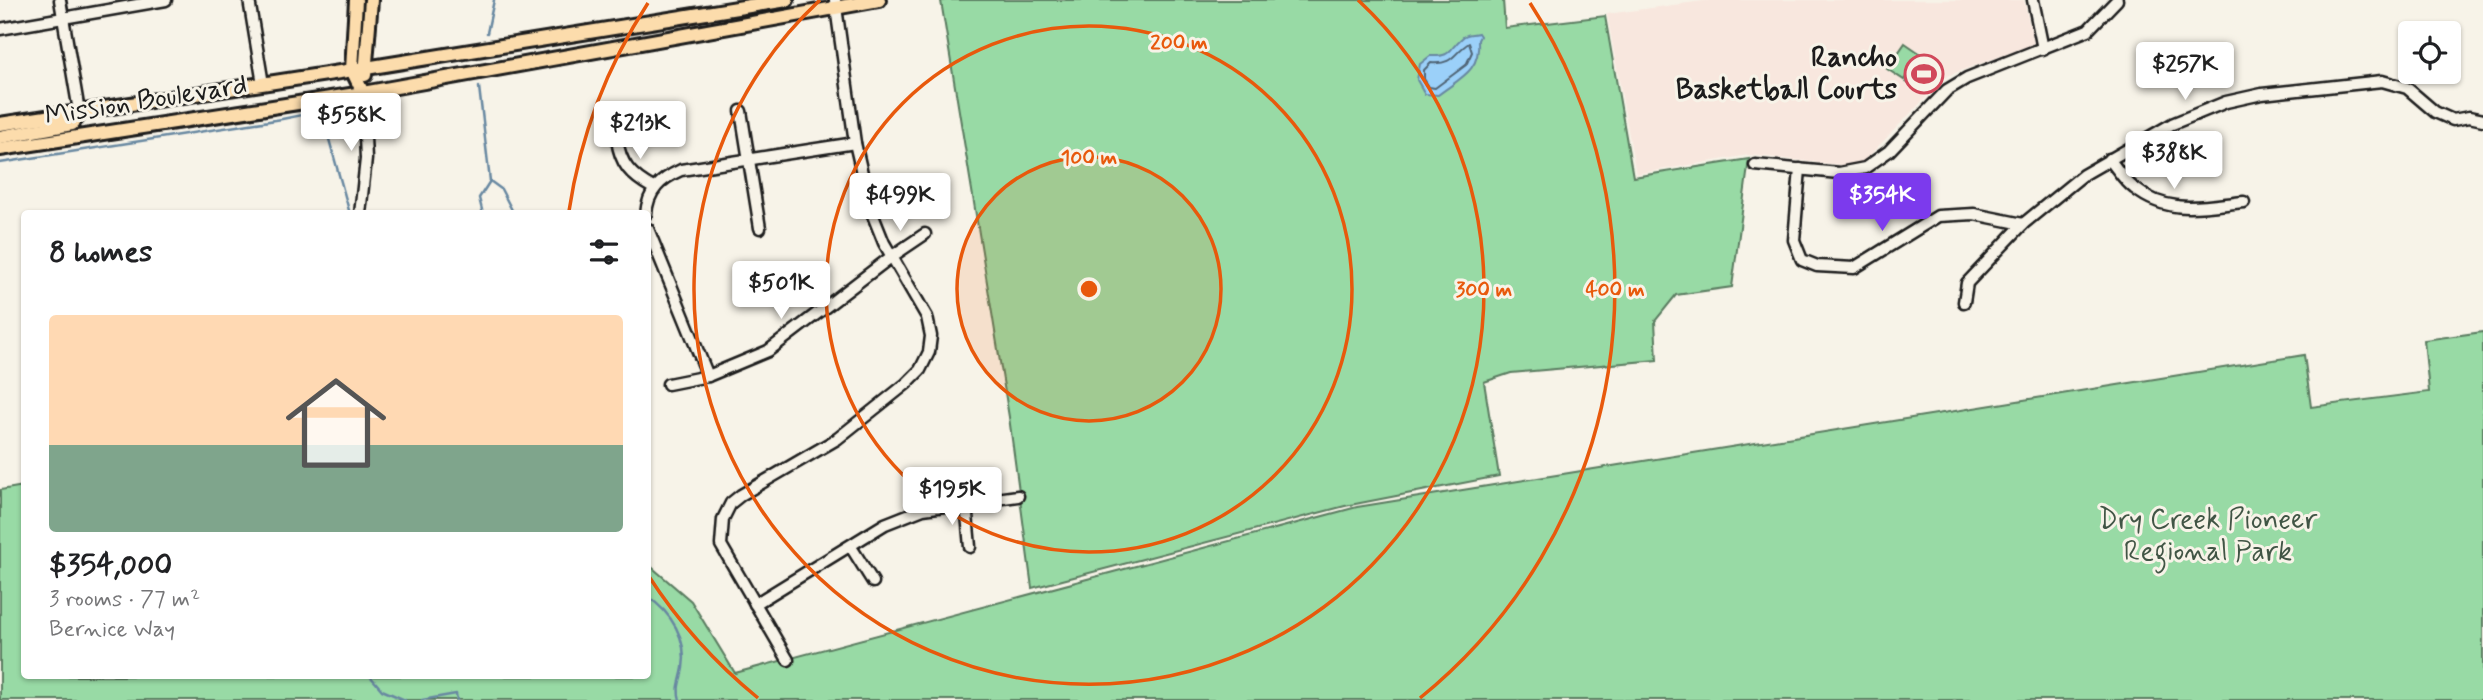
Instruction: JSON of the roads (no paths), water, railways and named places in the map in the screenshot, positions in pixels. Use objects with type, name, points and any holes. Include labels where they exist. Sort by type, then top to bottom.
[{"type":"main road","points":[[356,0],[352,70],[363,93]]},
{"type":"main road","points":[[363,93],[371,0]]},
{"type":"main road","name":"Mission Boulevard","points":[[0,124],[788,0]]},
{"type":"main road","name":"Mission Boulevard","points":[[0,149],[363,93],[835,4],[879,0]]},
{"type":"main road","points":[[0,137],[72,124],[80,111]]},
{"type":"street","points":[[60,0],[80,111]]},
{"type":"street","points":[[0,29],[166,0]]},
{"type":"street","points":[[249,0],[263,84]]},
{"type":"street","points":[[2033,0],[2043,49]]},
{"type":"street","points":[[1755,165],[1839,173],[1866,168],[1889,152],[1947,90],[1967,78],[2088,30],[2117,0]]},
{"type":"street","points":[[788,660],[721,545],[723,519],[731,503],[741,495],[837,439],[905,384],[920,370],[929,352],[931,336],[927,317],[891,257],[870,208],[855,143],[835,4]]},
{"type":"street","points":[[1964,302],[1967,283],[2023,224],[2083,175],[2172,124],[2226,102],[2262,93],[2382,81],[2407,88],[2435,112],[2453,120],[2469,117],[2483,120]]},
{"type":"street","points":[[360,210],[366,159],[363,93]]},
{"type":"street","points":[[741,111],[760,228]]},
{"type":"street","points":[[617,139],[624,166],[653,188]]},
{"type":"street","points":[[646,210],[653,188],[681,170],[855,143]]},
{"type":"street","points":[[2109,159],[2133,188],[2160,204],[2185,208],[2244,202]]},
{"type":"street","points":[[1800,169],[1794,240],[1802,260],[1817,267],[1854,268],[1938,216],[1974,214],[2023,224]]},
{"type":"street","points":[[668,384],[708,376],[768,351],[925,234]]},
{"type":"street","points":[[651,236],[708,376]]},
{"type":"street","points":[[755,604],[886,524],[923,509],[1018,496]]},
{"type":"street","points":[[966,503],[970,547]]},
{"type":"street","points":[[851,547],[873,582]]},
{"type":"water","points":[[1478,33],[1480,36],[1476,59],[1467,73],[1438,95],[1425,94],[1417,80],[1420,64],[1430,56],[1446,54],[1466,35]]},
{"type":"waterway","points":[[487,33],[494,0]]},
{"type":"waterway","points":[[479,87],[490,181],[479,198],[482,210]]},
{"type":"waterway","points":[[0,163],[317,112]]},
{"type":"waterway","points":[[325,125],[349,210]]},
{"type":"waterway","points":[[490,181],[501,189],[512,210]]},
{"type":"waterway","points":[[651,599],[664,610],[676,628],[683,647],[680,700]]},
{"type":"waterway","points":[[373,679],[382,690],[405,700]]},
{"type":"waterway","points":[[422,700],[456,694],[457,700]]},
{"type":"place","name":"Rancho Basketball Courts","points":[[1924,74]]},
{"type":"park label","name":"Dry Creek Pioneer Regional Park","points":[[2208,536]]}]
